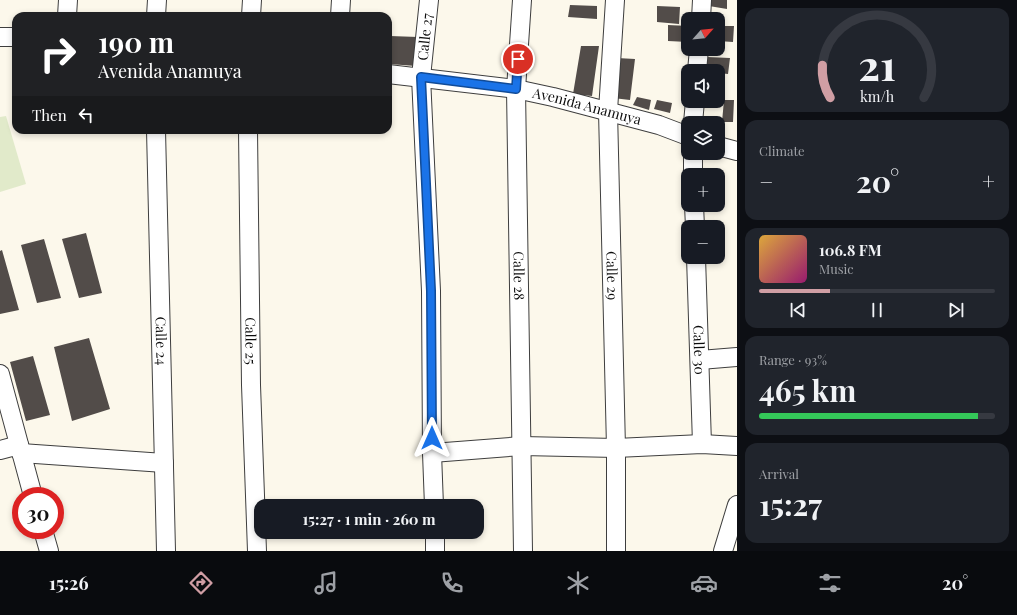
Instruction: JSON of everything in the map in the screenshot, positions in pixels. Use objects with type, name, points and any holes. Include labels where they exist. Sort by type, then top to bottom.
[{"type":"street","points":[[67,12],[68,0]]},
{"type":"street","points":[[156,12],[157,0]]},
{"type":"street","points":[[251,12],[252,0]]},
{"type":"street","points":[[340,12],[341,0]]},
{"type":"street","name":"Calle 27","points":[[429,0],[421,77],[431,291],[434,499]]},
{"type":"street","name":"Calle 28","points":[[522,0],[516,89],[523,551]]},
{"type":"street","name":"Calle 29","points":[[615,0],[608,111],[616,448],[616,551]]},
{"type":"street","points":[[701,12],[702,0]]},
{"type":"street","points":[[0,37],[12,37]]},
{"type":"street","name":"Avenida Anamuya","points":[[392,74],[516,89],[553,96],[659,125],[681,133]]},
{"type":"street","name":"Calle 24","points":[[156,134],[166,551]]},
{"type":"street","name":"Calle 25","points":[[248,134],[251,385],[257,551]]},
{"type":"street","points":[[725,148],[737,151]]},
{"type":"street","name":"Calle 30","points":[[696,264],[702,444]]},
{"type":"street","points":[[700,360],[737,357]]},
{"type":"street","points":[[0,374],[31,487]]},
{"type":"street","points":[[432,453],[522,446],[616,448],[702,444],[737,446]]},
{"type":"street","points":[[0,450],[20,449],[164,463]]},
{"type":"street","points":[[729,542],[737,505]]},
{"type":"street","points":[[46,539],[49,551]]},
{"type":"street","points":[[435,539],[436,551]]},
{"type":"green space","points":[[6,116],[26,184],[0,192],[0,117]]},
{"type":"building","points":[[709,0],[727,0],[727,9],[709,6]]},
{"type":"building","points":[[570,5],[597,6],[597,19],[568,17]]},
{"type":"building","points":[[657,6],[680,7],[679,24],[657,22]]},
{"type":"building","points":[[668,25],[681,26],[681,42],[668,41]]},
{"type":"building","points":[[725,26],[734,26],[733,42],[725,41]]},
{"type":"building","points":[[392,36],[418,37],[416,66],[392,64]]},
{"type":"building","points":[[581,46],[599,46],[592,96],[573,94]]},
{"type":"building","points":[[707,57],[730,58],[728,74],[725,74],[725,64],[707,64]]},
{"type":"building","points":[[617,58],[635,59],[630,100],[613,98]]},
{"type":"building","points":[[637,97],[651,100],[649,110],[633,105]]},
{"type":"building","points":[[657,100],[672,103],[670,113],[654,109]]},
{"type":"building","points":[[725,100],[734,100],[733,122],[725,122],[725,116],[723,116],[723,108],[725,108]]},
{"type":"building","points":[[86,233],[102,293],[79,298],[62,239]]},
{"type":"building","points":[[44,239],[61,298],[37,303],[21,245]]},
{"type":"building","points":[[2,250],[19,310],[0,314],[0,251]]},
{"type":"building","points":[[89,338],[110,409],[72,421],[54,347]]},
{"type":"building","points":[[33,356],[50,415],[26,421],[10,362]]},
{"type":"route","points":[[432,438],[431,291],[421,77],[516,89],[518,59]]}]
